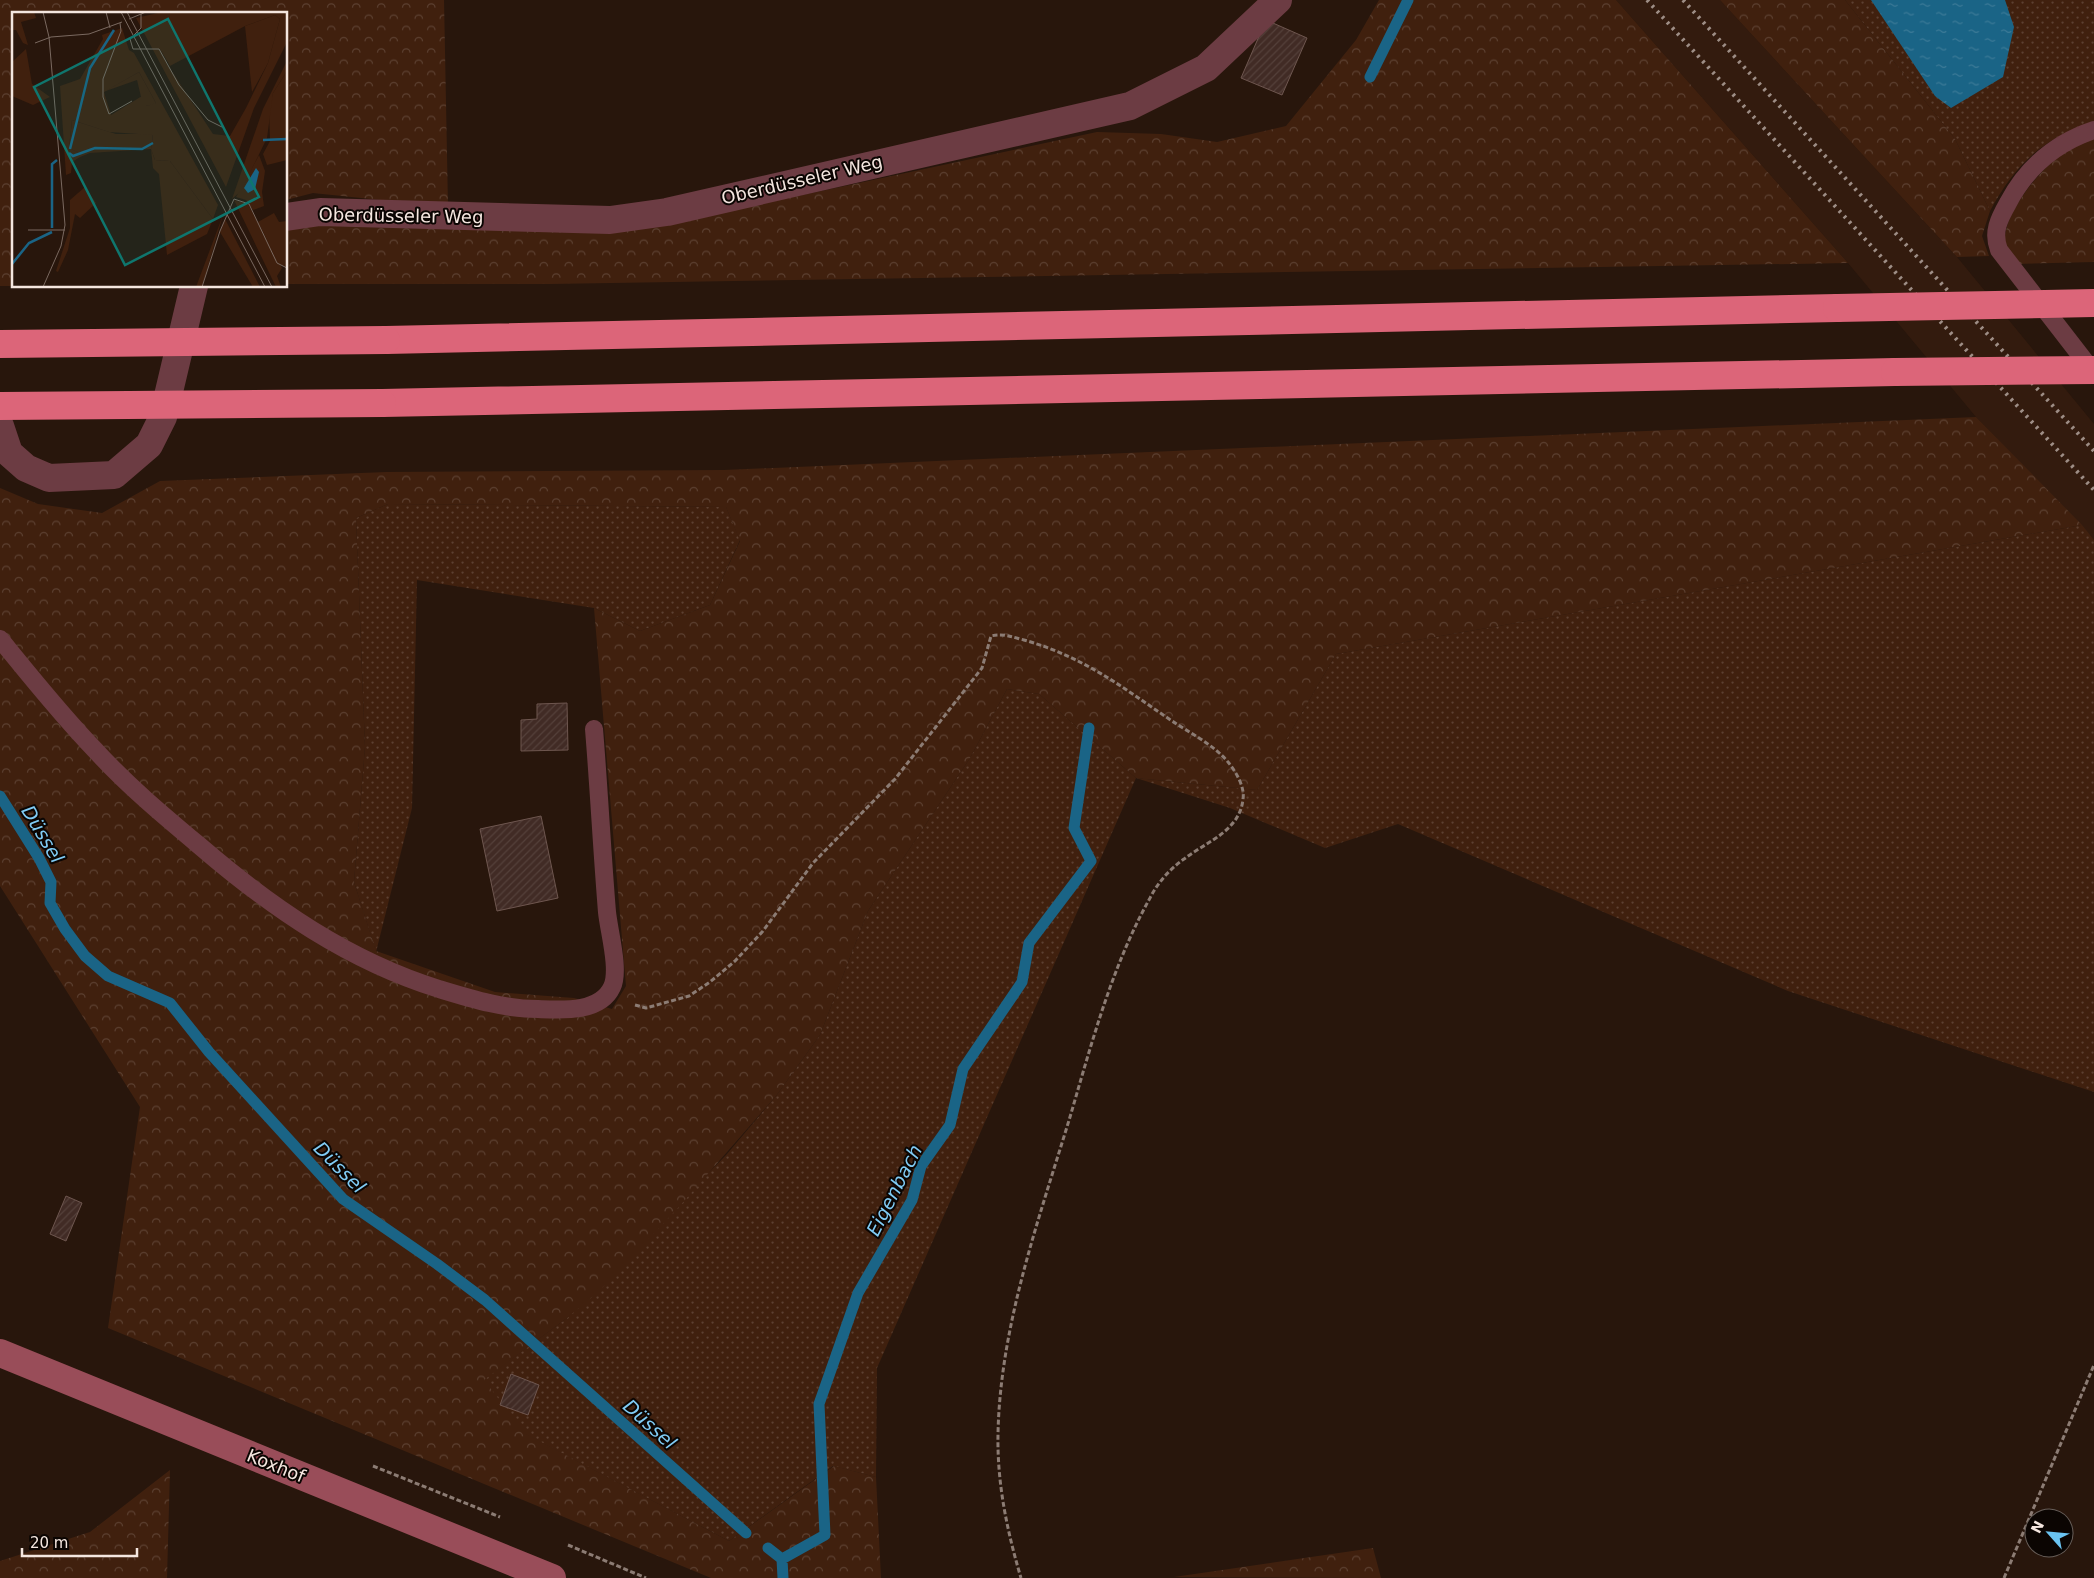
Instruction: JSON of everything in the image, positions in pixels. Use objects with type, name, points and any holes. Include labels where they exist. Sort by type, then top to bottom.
[{"type":"highway","points":[[0,344],[386,340],[2094,303]]},
{"type":"highway","points":[[0,406],[382,403],[1896,372],[2094,372]]},
{"type":"main road","name":"Koxhof","points":[[0,1353],[552,1578]]},
{"type":"street","name":"Oberdüsseler Weg","points":[[288,217],[320,212],[610,220],[667,212],[1130,106],[1206,68],[1278,0]]},
{"type":"street","points":[[0,426],[9,453],[26,468],[49,478],[114,474],[149,445],[163,417],[194,288]]},
{"type":"lane","points":[[2094,130],[2063,143],[2039,160],[2016,189],[1999,219],[1995,234],[1999,250],[2094,372]]},
{"type":"lane","points":[[0,639],[95,751],[144,799],[251,890],[365,959],[416,982],[494,1005],[520,1009],[558,1010],[586,1006],[605,998],[613,986],[615,973],[607,912],[594,730]]},
{"type":"path","points":[[605,998],[646,1008],[671,1002],[689,996],[736,961],[763,931],[813,863],[895,779],[959,698],[982,668],[990,636],[1000,633],[1034,643],[1102,672],[1228,761],[1244,789],[1243,803],[1232,825],[1166,874],[1151,895],[1130,936],[1102,1010],[1013,1315],[1000,1390],[998,1437],[1003,1502],[1010,1542],[1021,1578]]},
{"type":"path","points":[[2004,1578],[2094,1365]]},
{"type":"shaded area","points":[[1616,0],[1720,0],[1957,257],[2094,424],[2094,540],[1976,417],[1848,263]]},
{"type":"green space","points":[[0,0],[444,0],[448,207],[313,193],[288,199],[288,12],[12,12],[12,286],[0,286]]},
{"type":"green space","points":[[1379,0],[1616,0],[1848,263],[549,284],[288,284],[288,227],[784,199],[1097,132],[1161,134],[1217,142],[1286,126],[1356,40]]},
{"type":"green space","points":[[1720,0],[1845,0],[1955,139],[1990,211],[1982,236],[1989,256],[1957,257]]},
{"type":"green space","points":[[1845,0],[2094,0],[2094,122],[2060,136],[2032,155],[2020,166],[1990,211],[1955,139]]},
{"type":"green space","points":[[2094,139],[2094,262],[2014,264],[2005,243],[2010,218],[2018,204],[2048,165],[2069,149]]},
{"type":"green space","points":[[1976,417],[2082,525],[1336,654],[1257,790],[1136,778],[1039,694],[1007,689],[970,758],[868,911],[820,1035],[776,1096],[678,1208],[598,1292],[567,1318],[484,1380],[526,1434],[729,1541],[834,1466],[876,1477],[881,1578],[711,1578],[108,1328],[140,1107],[0,886],[0,488],[38,504],[102,513],[160,481],[387,472],[724,470]],"holes":[[[388,504],[726,507],[740,541],[710,605],[640,631],[594,608],[626,986],[612,1009],[574,998],[495,992],[376,951],[354,882],[365,747],[356,518]]]},
{"type":"green space","points":[[388,504],[726,507],[740,540],[710,605],[640,631],[594,608],[417,580],[412,808],[376,952],[354,882],[365,747],[356,518]]},
{"type":"green space","points":[[2082,525],[2094,540],[2094,1092],[1788,991],[1398,824],[1325,848],[1230,808],[1136,778],[1257,790],[1336,654]]},
{"type":"green space","points":[[1007,689],[1039,694],[1136,778],[877,1368],[876,1477],[833,1466],[729,1541],[525,1434],[483,1380],[567,1318],[727,1154],[776,1096],[820,1035],[868,911],[970,758]]},
{"type":"green space","points":[[170,1470],[167,1578],[0,1578],[0,1561],[90,1532]]},
{"type":"green space","points":[[1373,1548],[1381,1578],[1174,1577]]},
{"type":"water","points":[[1871,0],[2005,0],[2014,27],[2003,77],[1951,108],[1935,96]]},
{"type":"building","points":[[1266,20],[1307,38],[1282,95],[1241,78]]},
{"type":"building","points":[[567,703],[568,750],[521,751],[521,720],[537,719],[537,704]]},
{"type":"building","points":[[541,816],[558,898],[497,911],[480,829]]},
{"type":"building","points":[[66,1196],[82,1203],[66,1241],[50,1234]]},
{"type":"building","points":[[511,1374],[539,1385],[528,1415],[500,1405]]},
{"type":"waterway","name":"Eigenbach","points":[[1370,77],[1408,0]]},
{"type":"waterway","name":"Eigenbach","points":[[782,1559],[825,1535],[819,1404],[858,1293],[912,1200],[921,1166],[950,1125],[963,1069],[1022,982],[1029,943],[1091,861],[1074,828],[1089,728]]},
{"type":"waterway","name":"Düssel","points":[[0,796],[39,858],[51,882],[50,903],[65,929],[85,956],[108,976],[170,1003],[209,1052],[343,1199],[437,1264],[485,1300],[746,1533]]},
{"type":"waterway","name":"Düssel","points":[[768,1548],[782,1559],[783,1578]]},
{"type":"railway","points":[[1647,0],[2094,490]]},
{"type":"railway","points":[[1683,0],[2094,451]]}]
